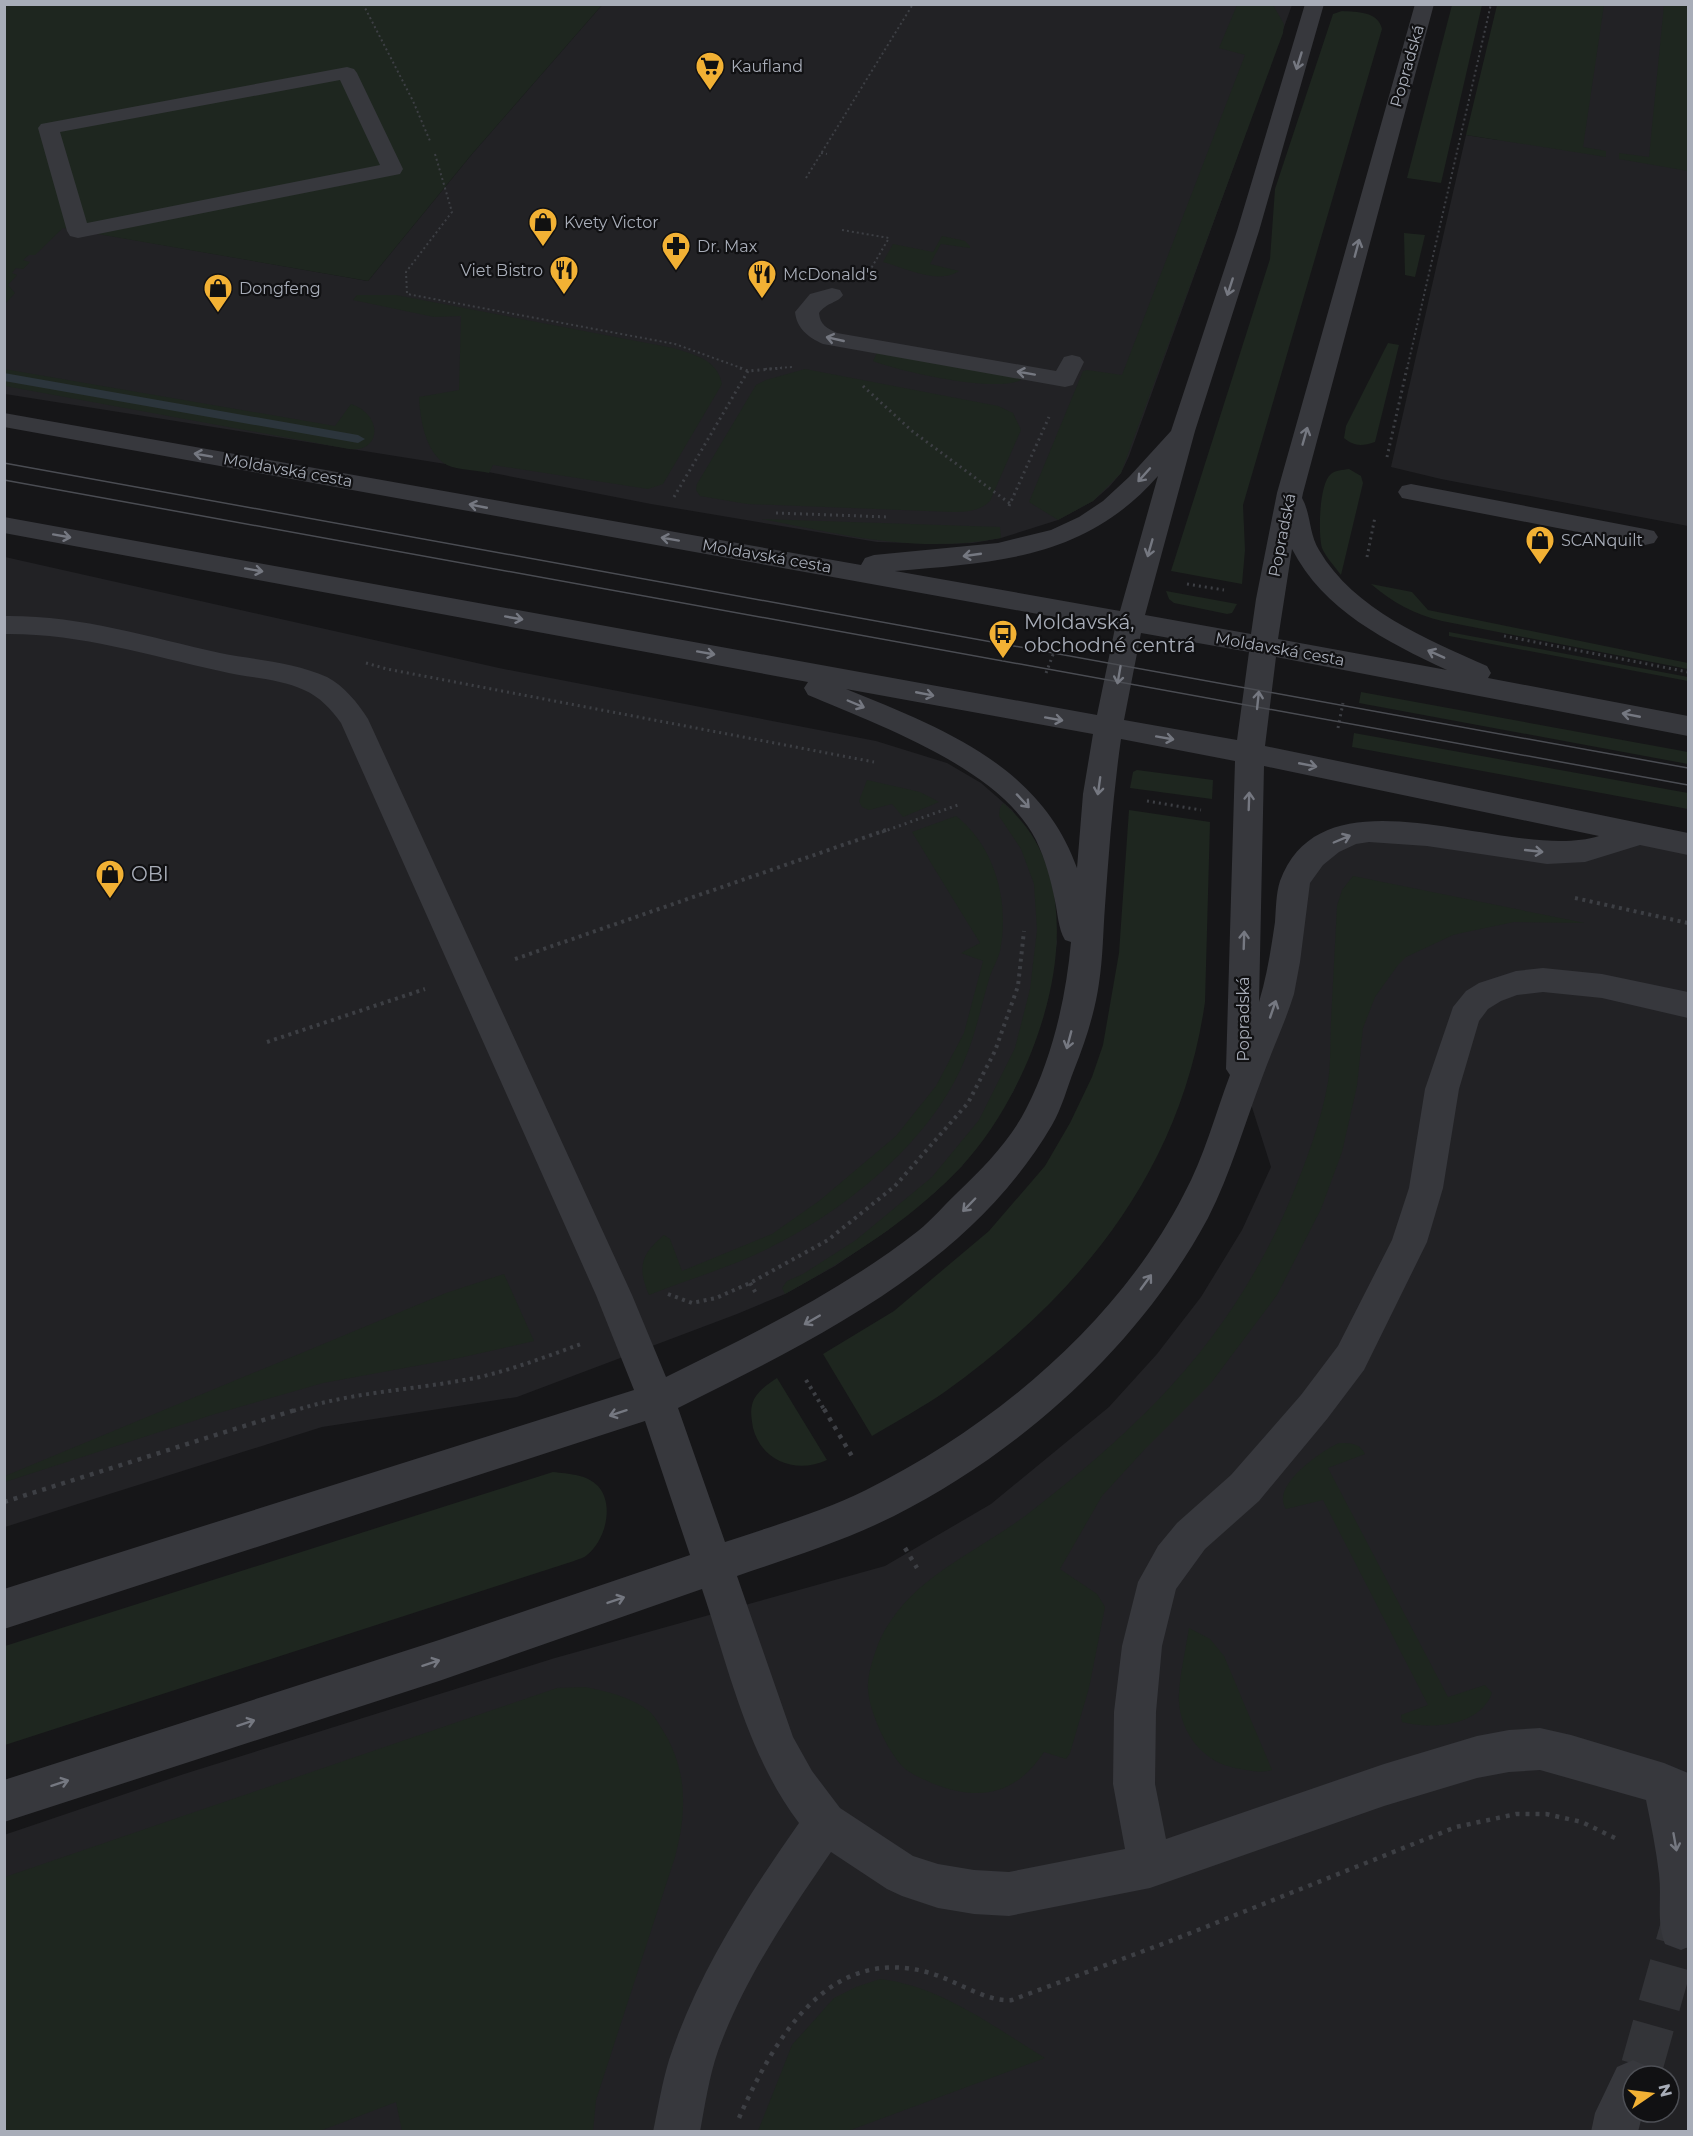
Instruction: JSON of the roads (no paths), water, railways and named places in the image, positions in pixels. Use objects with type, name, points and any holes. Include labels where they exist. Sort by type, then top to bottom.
[{"type":"street","points":[[4,1610],[657,1400],[781,1338],[844,1302],[931,1241],[991,1183],[1018,1150],[1041,1114],[1067,1046],[1083,984],[1098,794],[1108,728],[1130,622],[1184,431],[1248,231],[1315,4]]},
{"type":"street","name":"Popradská","points":[[1244,1082],[1243,995],[1250,753],[1269,599],[1290,493],[1425,4]]},
{"type":"street","points":[[346,73],[392,169],[78,231],[48,128],[346,73]]},
{"type":"street","points":[[832,295],[818,299],[807,312],[809,324],[813,329],[831,339],[1065,380],[1072,362]]},
{"type":"street","name":"Moldavská cesta","points":[[4,420],[831,567],[1689,726]]},
{"type":"street","points":[[831,567],[999,551],[1030,545],[1059,535],[1111,508],[1184,431]]},
{"type":"street","points":[[1411,492],[1645,537]]},
{"type":"street","name":"Moldavská cesta","points":[[1290,493],[1298,529],[1306,551],[1318,569],[1347,599],[1381,627],[1528,696]]},
{"type":"street","points":[[13,528],[1250,753],[1689,844]]},
{"type":"street","points":[[4,625],[68,626],[125,637],[220,662],[311,681],[338,698],[354,719],[621,1313],[657,1400],[776,1747],[797,1786],[825,1823],[902,1874],[938,1886],[974,1892],[1009,1894],[1150,1866],[1384,1785],[1477,1757],[1509,1751],[1540,1749],[1676,1789],[1682,1909]]},
{"type":"street","points":[[764,664],[946,746],[986,769],[1010,787],[1029,807],[1044,828],[1064,872],[1071,897],[1083,984]]},
{"type":"street","points":[[4,1801],[497,1642],[806,1533],[880,1503],[959,1456],[1010,1420],[1056,1382],[1110,1328],[1176,1241],[1197,1204],[1224,1143],[1244,1082],[1275,1006],[1295,883],[1308,860],[1322,849],[1346,836],[1372,831],[1569,853],[1590,851],[1637,834]]},
{"type":"street","points":[[1150,1866],[1134,1784],[1135,1712],[1143,1646],[1158,1582],[1172,1559],[1191,1536],[1245,1488],[1314,1407],[1351,1358],[1409,1242],[1426,1188],[1442,1089],[1464,1016],[1477,1000],[1490,992],[1516,983],[1543,980],[1602,986],[1689,1005]]},
{"type":"street","points":[[676,2132],[694,2053],[737,1956],[783,1882],[825,1823]]},
{"type":"street","points":[[1614,2132],[1621,2107]]},
{"type":"waterway","points":[[4,377],[358,439]]},
{"type":"tunnel","points":[[1643,2064],[1681,1928]]},
{"type":"tram line","points":[[4,463],[1688,768]]},
{"type":"tram line","points":[[4,480],[1688,785]]},
{"type":"place","name":"Kaufland","points":[[710,92]]},
{"type":"place","name":"Kvety Victor","points":[[543,248]]},
{"type":"place","name":"Dr. Max","points":[[676,272]]},
{"type":"place","name":"Viet Bistro","points":[[564,296]]},
{"type":"place","name":"McDonald's","points":[[762,300]]},
{"type":"place","name":"Dongfeng","points":[[218,314]]},
{"type":"place","name":"SCANquilt","points":[[1540,566]]},
{"type":"place","name":"Moldavská, obchodné centrá","points":[[1003,660]]},
{"type":"place","name":"OBI","points":[[110,900]]}]
